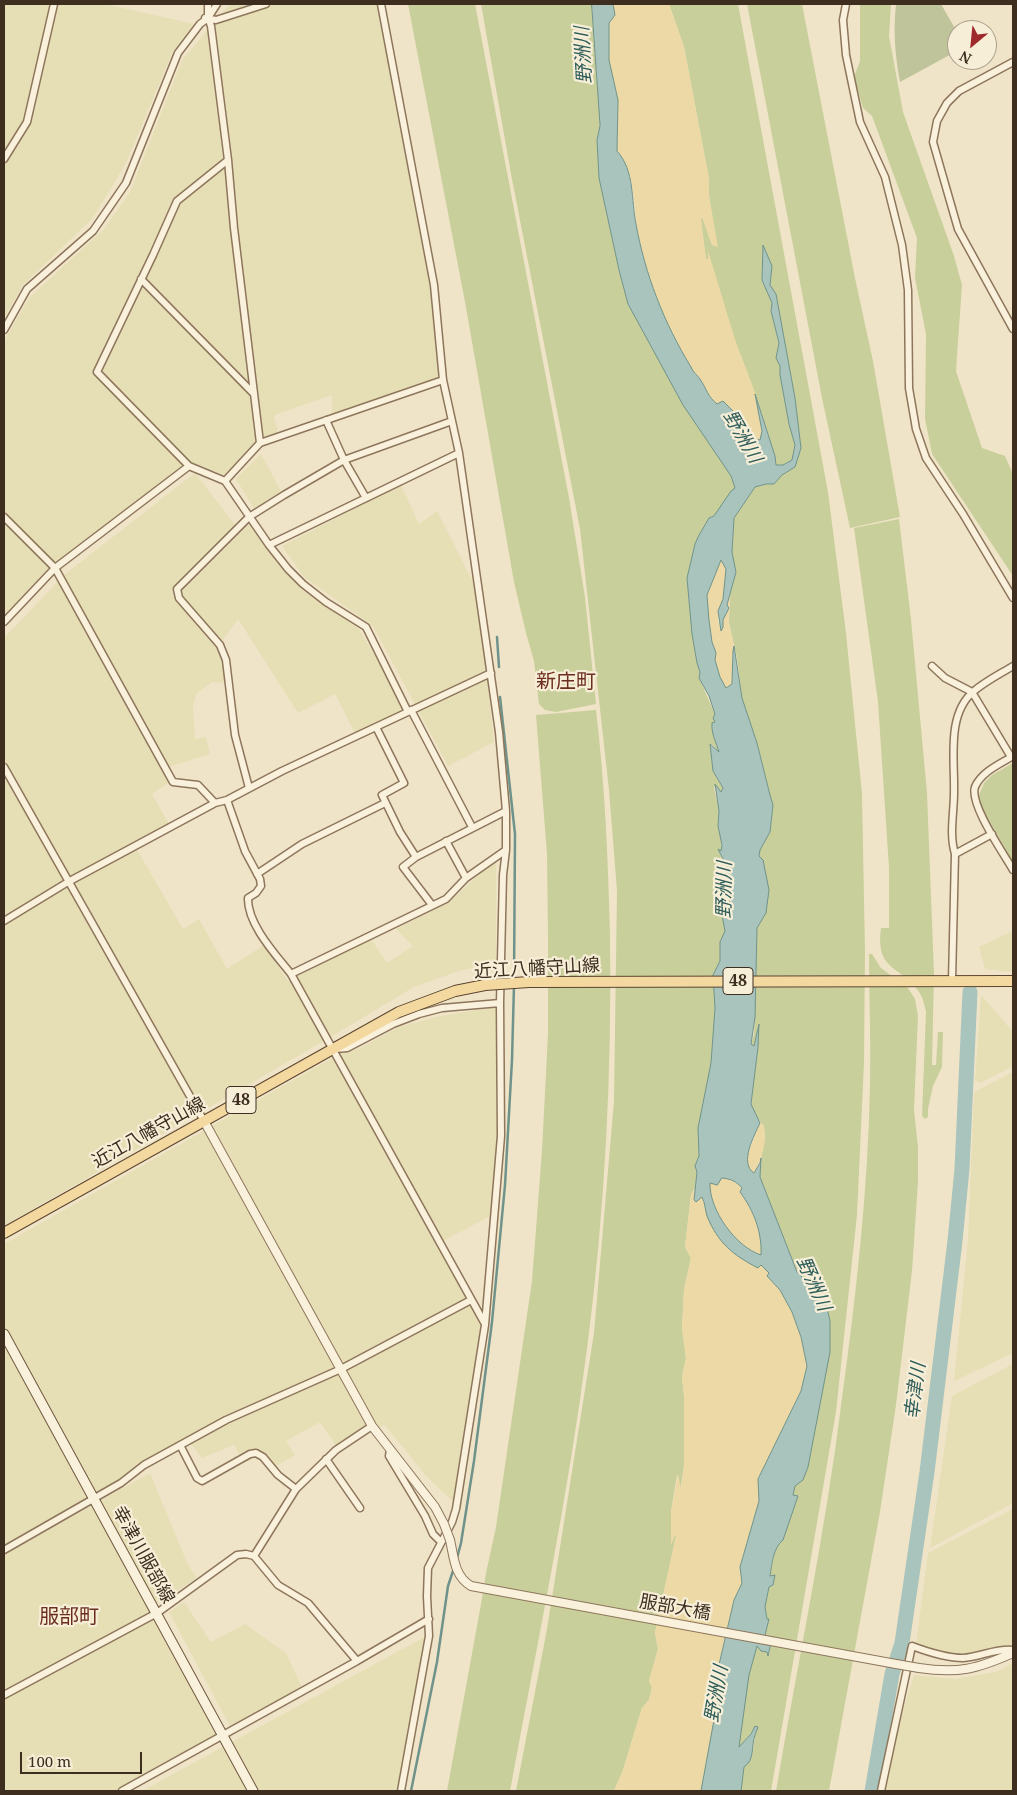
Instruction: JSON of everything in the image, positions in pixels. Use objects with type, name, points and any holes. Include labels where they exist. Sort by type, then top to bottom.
[{"type":"main road","name":"近江八幡守山線","points":[[4,1233],[399,1012],[454,991],[485,985],[532,982],[1013,981]]},
{"type":"main road","name":"幸津川服部線","points":[[4,1334],[253,1791]]},
{"type":"street","points":[[4,160],[27,122],[54,4]]},
{"type":"street","points":[[208,4],[208,18],[211,26],[228,160],[234,228],[260,442]]},
{"type":"street","points":[[4,330],[27,289],[93,231],[126,184],[178,53],[200,24],[208,18],[217,4]]},
{"type":"street","points":[[199,20],[208,18],[216,20],[266,4]]},
{"type":"street","points":[[380,4],[434,285],[443,380],[458,453],[491,673],[499,732],[506,811],[500,1003],[501,1136],[485,1325],[456,1509],[452,1522],[428,1568],[429,1636],[401,1791]]},
{"type":"street","points":[[846,4],[843,20],[846,56],[860,122],[885,176],[902,245],[908,290],[909,388],[916,429],[926,458],[963,514],[1013,598]]},
{"type":"street","points":[[1013,62],[960,91],[953,97],[947,103],[937,121],[933,142],[958,230],[1013,329]]},
{"type":"street","points":[[228,160],[178,201],[97,372],[189,466],[224,480],[269,545],[303,584],[326,602],[366,627],[472,827]]},
{"type":"street","points":[[141,279],[254,394]]},
{"type":"street","points":[[224,480],[260,442],[443,380]]},
{"type":"street","points":[[326,420],[344,460],[366,498]]},
{"type":"street","points":[[250,788],[235,734],[226,660],[220,644],[179,598],[177,589],[249,517],[344,460],[452,421]]},
{"type":"street","points":[[269,545],[458,453]]},
{"type":"street","points":[[4,622],[55,568],[189,466]]},
{"type":"street","points":[[4,517],[55,568],[173,782],[198,785],[215,803]]},
{"type":"street","points":[[932,666],[945,678],[972,692],[1012,757],[989,771],[976,786],[973,794],[978,808],[1013,870]]},
{"type":"street","points":[[952,981],[955,854],[952,844],[954,732],[957,717],[972,692],[1013,666]]},
{"type":"street","points":[[4,921],[68,882],[215,803],[227,800],[491,673]]},
{"type":"street","points":[[376,727],[404,783],[382,795],[400,832],[416,857]]},
{"type":"street","points":[[4,767],[204,1121],[372,1426],[390,1450],[389,1456],[425,1516],[433,1534],[441,1542]]},
{"type":"street","points":[[227,800],[244,852],[260,879],[261,886],[256,894],[248,898],[248,904],[266,943],[291,974],[485,1325]]},
{"type":"street","points":[[257,874],[302,844],[385,802]]},
{"type":"street","points":[[432,905],[403,866],[472,827],[506,811]]},
{"type":"street","points":[[955,854],[992,834]]},
{"type":"street","points":[[446,841],[466,878]]},
{"type":"street","points":[[291,974],[446,899],[466,878],[506,850]]},
{"type":"street","points":[[332,1049],[347,1048],[393,1024],[419,1014],[442,1008],[500,1003]]},
{"type":"street","points":[[4,1550],[121,1483],[144,1465],[226,1420],[341,1369],[471,1300]]},
{"type":"street","points":[[254,1556],[296,1489],[336,1450],[372,1426]]},
{"type":"street","points":[[180,1445],[196,1478],[202,1481],[250,1454],[256,1453],[263,1457],[278,1475],[296,1489]]},
{"type":"street","name":"服部大橋","points":[[390,1450],[435,1507],[450,1540],[458,1574],[462,1581],[475,1586],[939,1671],[969,1669],[990,1663],[1013,1652]]},
{"type":"street","points":[[326,1459],[360,1508]]},
{"type":"street","points":[[4,1695],[157,1613],[237,1555],[246,1554],[254,1556],[278,1586],[308,1603],[357,1661]]},
{"type":"street","points":[[122,1791],[428,1620]]},
{"type":"street","points":[[881,1791],[912,1646],[927,1652],[963,1658],[1004,1649],[1013,1652]]},
{"type":"shaded area","points":[[4,4],[105,4],[194,24],[173,51],[126,163],[93,218],[23,285],[4,318]]},
{"type":"shaded area","points":[[230,4],[379,4],[434,288],[440,378],[332,414],[332,395],[274,415],[278,434],[254,444],[225,475],[191,462],[48,569],[4,616],[4,341],[29,298],[104,229],[130,192],[182,60]]},
{"type":"shaded area","points":[[261,454],[281,491],[254,508],[236,479]]},
{"type":"shaded area","points":[[195,473],[239,530],[250,524],[300,588],[359,629],[406,708],[355,733],[335,694],[298,713],[238,619],[218,647],[225,651],[230,683],[212,682],[196,694],[193,707],[195,739],[206,737],[210,754],[162,769],[170,782],[152,794],[170,826],[133,843],[183,929],[199,919],[227,969],[264,945],[288,981],[371,939],[387,963],[413,946],[396,929],[448,903],[496,859],[496,963],[459,971],[414,987],[4,1226],[4,638],[64,575]]},
{"type":"shaded area","points":[[401,485],[419,524],[437,511],[478,592],[494,742],[448,766],[373,626],[304,577],[282,546]]},
{"type":"shaded area","points":[[1013,931],[1013,972],[985,969],[979,947]]},
{"type":"shaded area","points":[[981,995],[1013,1032],[1013,1066],[980,1083],[975,1080]]},
{"type":"shaded area","points":[[493,1007],[504,1012],[498,1212],[439,1243],[485,1334],[461,1509],[426,1476],[385,1425],[337,1447],[320,1422],[286,1441],[295,1455],[273,1468],[263,1454],[244,1463],[234,1445],[202,1458],[188,1440],[129,1476],[4,1546],[4,1244],[341,1053],[360,1048],[399,1027],[436,1017]]},
{"type":"shaded area","points":[[1013,1072],[1013,1353],[954,1381],[968,1240],[974,1092]]},
{"type":"shaded area","points":[[1013,1364],[1013,1503],[930,1548],[952,1396]]},
{"type":"shaded area","points":[[150,1473],[188,1565],[197,1578],[148,1609],[219,1739],[121,1791],[4,1791],[4,1555]]},
{"type":"shaded area","points":[[1013,1509],[1013,1644],[969,1654],[939,1652],[916,1644],[928,1553]]},
{"type":"shaded area","points":[[184,1602],[211,1642],[245,1624],[286,1653],[303,1690],[232,1730],[169,1612]]},
{"type":"shaded area","points":[[430,1634],[404,1791],[142,1791]]},
{"type":"shaded area","points":[[1013,1663],[1013,1791],[884,1791],[894,1739],[914,1675],[955,1679],[996,1672]]},
{"type":"green space","points":[[408,4],[475,4],[569,498],[585,597],[596,704],[556,712],[545,710],[539,704],[534,661],[514,582],[465,302]]},
{"type":"green space","points":[[481,4],[592,4],[600,126],[597,141],[599,178],[628,304],[731,476],[735,489],[714,516],[709,518],[698,537],[687,578],[692,634],[700,672],[699,678],[715,714],[715,737],[718,753],[714,746],[710,744],[713,771],[723,789],[721,792],[716,785],[714,788],[719,811],[718,826],[721,834],[721,852],[719,850],[721,857],[715,883],[725,931],[720,942],[720,961],[713,975],[715,1008],[711,1063],[698,1128],[699,1156],[695,1166],[697,1172],[695,1188],[691,1195],[685,1247],[691,1258],[684,1290],[682,1329],[686,1358],[682,1377],[684,1395],[684,1466],[680,1492],[677,1475],[671,1512],[671,1543],[675,1534],[676,1536],[655,1633],[658,1649],[649,1681],[652,1687],[649,1700],[642,1708],[623,1770],[614,1791],[516,1791],[547,1629],[594,1333],[614,1101],[617,891],[609,790],[580,529],[511,174]]},
{"type":"green space","points":[[669,4],[738,4],[828,492],[846,633],[862,794],[865,951],[864,1063],[857,1215],[836,1412],[771,1791],[741,1791],[744,1767],[753,1751],[758,1727],[755,1726],[739,1748],[745,1696],[749,1670],[757,1646],[769,1654],[771,1643],[765,1635],[767,1619],[765,1607],[769,1587],[775,1575],[770,1577],[774,1555],[798,1496],[793,1495],[795,1486],[808,1467],[820,1399],[830,1321],[827,1308],[815,1290],[797,1273],[760,1177],[765,1139],[764,1127],[751,1104],[758,1047],[758,1029],[754,1047],[751,1044],[754,1034],[757,928],[766,913],[759,856],[760,850],[770,832],[773,805],[757,743],[742,698],[737,658],[729,623],[730,595],[736,572],[732,552],[734,518],[755,487],[774,484],[782,475],[795,467],[801,448],[795,398],[776,295],[770,285],[772,266],[763,247],[762,280],[772,303],[771,311],[779,343],[776,358],[780,366],[789,424],[795,445],[792,460],[783,465],[776,465],[775,456],[734,338],[708,253],[708,260],[706,260],[702,216],[712,245],[717,246],[709,196],[709,179],[684,47]]},
{"type":"green space","points":[[747,4],[802,4],[873,361],[900,517],[850,528],[822,398]]},
{"type":"green space","points":[[860,4],[891,4],[889,36],[903,112],[954,256],[962,285],[956,371],[982,448],[1005,456],[1013,474],[1013,576],[932,454],[925,419],[926,334],[915,278],[917,238],[872,116],[863,108],[854,77],[860,61]]},
{"type":"green space","points":[[896,4],[941,4],[950,20],[947,20],[947,56],[900,82],[895,43]]},
{"type":"green space","points":[[899,519],[911,619],[927,793],[934,973],[932,1065],[936,1065],[938,1032],[943,1032],[942,1067],[933,1086],[928,1117],[925,1119],[922,1116],[926,1011],[919,992],[912,983],[886,960],[882,953],[880,942],[881,928],[889,928],[889,868],[878,702],[854,528]]},
{"type":"green space","points":[[596,710],[602,766],[607,850],[610,934],[610,1038],[603,1194],[587,1349],[571,1460],[510,1791],[447,1791],[496,1527],[532,1281],[542,1151],[548,1033],[547,854],[536,715]]},
{"type":"green space","points":[[1013,763],[1013,862],[980,805],[979,795],[984,783],[992,775]]},
{"type":"green space","points":[[869,954],[872,954],[881,968],[908,988],[915,999],[918,1016],[914,1110],[918,1147],[918,1182],[912,1271],[896,1405],[880,1512],[829,1791],[776,1791],[828,1497],[856,1281],[869,1125]]},
{"type":"sand","points":[[613,4],[669,4],[684,47],[709,179],[709,196],[718,247],[712,245],[702,217],[706,259],[708,259],[708,251],[738,349],[757,400],[762,427],[761,440],[755,439],[752,433],[709,396],[700,378],[692,370],[675,341],[653,289],[639,239],[631,181],[628,170],[617,151],[618,100],[609,60],[609,23],[615,15]]},
{"type":"sand","points":[[721,560],[726,569],[723,599],[718,611],[718,622],[723,627],[723,620],[729,608],[727,606],[730,595],[729,623],[734,644],[732,684],[726,688],[720,677],[715,660],[716,653],[712,642],[707,595]]},
{"type":"sand","points":[[721,857],[728,873],[730,885],[729,903],[724,906],[717,894],[716,888]]},
{"type":"sand","points":[[760,1123],[763,1124],[765,1137],[762,1155],[754,1173],[748,1168],[747,1156]]},
{"type":"sand","points":[[722,1178],[733,1181],[742,1188],[740,1192],[753,1214],[759,1230],[762,1255],[742,1244],[719,1215],[714,1204],[710,1183]]},
{"type":"sand","points":[[695,1188],[694,1200],[702,1196],[706,1213],[769,1273],[767,1276],[780,1290],[792,1312],[801,1337],[807,1366],[801,1391],[758,1479],[759,1501],[740,1567],[742,1583],[734,1600],[715,1682],[721,1687],[701,1791],[614,1791],[623,1770],[642,1708],[649,1700],[652,1687],[649,1681],[658,1649],[655,1633],[676,1536],[671,1545],[671,1512],[678,1474],[681,1489],[684,1466],[684,1395],[682,1377],[686,1358],[682,1329],[684,1290],[691,1258],[685,1247],[691,1195]]},
{"type":"water","name":"野洲川","points":[[592,4],[613,4],[615,15],[609,23],[609,60],[618,100],[617,151],[627,167],[630,177],[634,215],[640,243],[650,280],[664,316],[692,369],[714,401],[717,404],[723,401],[741,419],[755,439],[760,440],[762,431],[755,394],[775,456],[776,465],[783,465],[792,460],[795,445],[789,424],[780,366],[776,358],[779,343],[771,311],[772,303],[762,280],[763,245],[772,266],[770,285],[776,294],[795,398],[801,448],[795,467],[782,475],[774,484],[755,487],[734,518],[732,552],[736,572],[727,605],[729,608],[723,620],[721,631],[718,611],[723,599],[726,569],[721,560],[707,595],[712,642],[720,677],[726,688],[732,684],[734,646],[742,698],[757,743],[773,805],[770,832],[760,850],[759,856],[763,860],[769,890],[766,913],[757,928],[755,1017],[751,1044],[754,1046],[759,1024],[751,1104],[760,1123],[749,1149],[748,1163],[754,1173],[761,1158],[760,1177],[797,1272],[815,1290],[827,1308],[830,1321],[830,1352],[808,1467],[803,1480],[795,1486],[793,1495],[798,1496],[783,1540],[777,1547],[772,1561],[770,1576],[775,1575],[773,1585],[769,1587],[765,1607],[767,1619],[769,1619],[765,1635],[771,1643],[768,1656],[767,1652],[761,1651],[757,1646],[749,1675],[739,1747],[751,1734],[755,1726],[758,1727],[750,1761],[744,1767],[741,1791],[701,1791],[720,1687],[715,1682],[734,1600],[742,1583],[740,1567],[759,1501],[758,1479],[801,1391],[807,1366],[801,1337],[792,1312],[780,1290],[767,1276],[769,1273],[761,1265],[758,1268],[727,1247],[711,1225],[702,1197],[696,1202],[694,1200],[697,1172],[695,1166],[699,1156],[698,1128],[711,1063],[715,1008],[713,975],[720,961],[720,942],[725,931],[719,900],[724,906],[729,903],[731,898],[727,867],[718,849],[721,851],[722,845],[718,826],[719,811],[715,784],[721,792],[723,788],[713,771],[710,744],[719,752],[712,730],[715,714],[709,696],[699,678],[700,672],[692,634],[687,578],[698,537],[709,518],[714,516],[735,488],[731,476],[683,405],[628,304],[599,178],[597,140],[600,126]],"holes":[[[722,1178],[731,1180],[742,1188],[740,1192],[753,1214],[758,1230],[761,1255],[742,1244],[719,1216],[714,1205],[710,1183],[717,1185]]]},
{"type":"waterway","points":[[497,637],[499,667]]},
{"type":"waterway","points":[[500,697],[515,834],[514,979]]},
{"type":"waterway","points":[[457,1558],[474,1461],[492,1322],[505,1185],[514,985]]},
{"type":"waterway","name":"幸津川","points":[[872,1791],[892,1674],[902,1643],[927,1472],[962,1169],[970,992]]},
{"type":"waterway","points":[[411,1791],[437,1662],[448,1586],[454,1568]]},
{"type":"district","name":"新庄町","points":[[566,682]]},
{"type":"district","name":"服部町","points":[[69,1617]]}]
